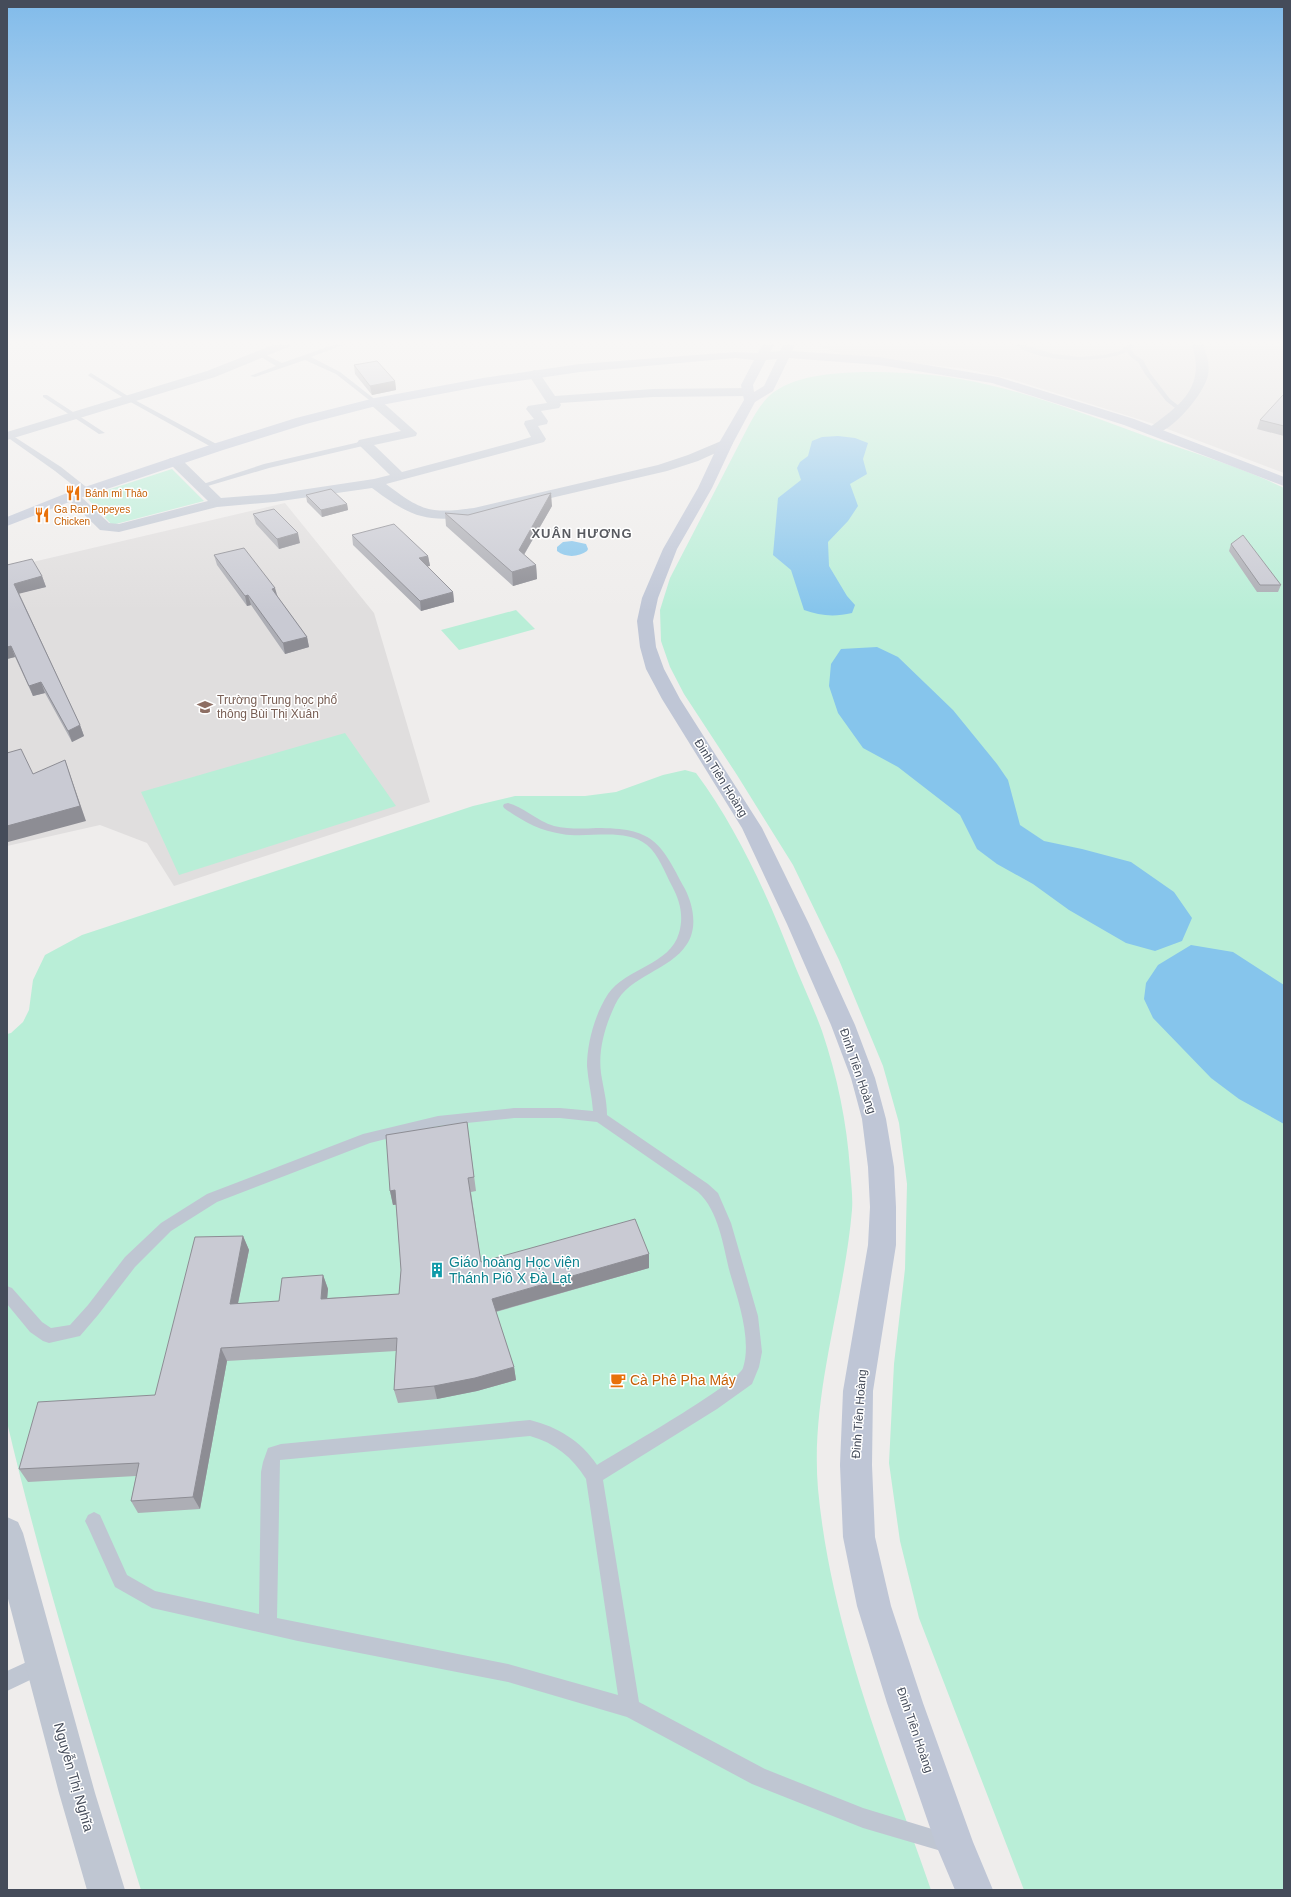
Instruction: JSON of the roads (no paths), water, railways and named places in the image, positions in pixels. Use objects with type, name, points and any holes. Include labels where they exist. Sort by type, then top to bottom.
[{"type":"main road","points":[[7,522],[72,496],[260,434]]},
{"type":"main road","name":"Đinh Tiên Hoàng","points":[[730,434],[705,488],[670,549],[650,598],[645,621],[648,647],[655,669],[671,699],[752,828],[798,924],[843,1025],[863,1078],[874,1119],[881,1167],[883,1207],[882,1238],[858,1391],[856,1465],[858,1537],[874,1606],[905,1703],[955,1845],[974,1890]]},
{"type":"main road","points":[[1160,434],[1284,482]]},
{"type":"street","points":[[364,443],[409,434]]},
{"type":"street","points":[[72,496],[105,528],[119,528],[217,503],[301,495],[375,483],[520,445],[539,438],[536,434]]},
{"type":"street","points":[[375,483],[418,513],[432,516],[447,516],[474,512],[662,468],[693,458],[726,442]]},
{"type":"street","points":[[364,443],[399,476]]},
{"type":"street","points":[[175,461],[202,486],[217,503]]},
{"type":"street","name":"Nguyễn Thị Nghĩa","points":[[7,1533],[77,1793],[106,1890]]},
{"type":"lane","points":[[193,434],[218,447]]},
{"type":"lane","points":[[8,435],[87,492]]},
{"type":"lane","points":[[202,486],[267,466],[364,443]]},
{"type":"lane","points":[[508,806],[529,821],[562,831],[631,834],[651,843],[665,863],[684,898],[688,918],[686,935],[682,946],[663,962],[639,974],[623,985],[613,998],[605,1015],[596,1045],[594,1066],[601,1104],[600,1117]]},
{"type":"lane","points":[[7,1293],[36,1327],[49,1336],[74,1331],[130,1262],[166,1227],[212,1198],[368,1138],[438,1121],[514,1113],[560,1113],[600,1117],[702,1188],[712,1197],[724,1223],[750,1316],[754,1352],[751,1367],[746,1379],[712,1404],[594,1476]]},
{"type":"lane","points":[[268,1625],[270,1472],[274,1454],[530,1428],[552,1435],[565,1444],[583,1458],[594,1476],[630,1708]]},
{"type":"lane","points":[[94,1521],[121,1581],[152,1599],[268,1625],[508,1672],[630,1708],[759,1777],[863,1818],[955,1845]]},
{"type":"lane","points":[[7,1681],[42,1664]]},
{"type":"water","points":[[838,436],[855,438],[868,443],[863,459],[867,474],[850,484],[858,506],[848,521],[828,542],[829,566],[847,596],[855,605],[852,613],[840,615],[816,614],[804,610],[791,570],[773,555],[778,498],[801,480],[797,468],[800,462],[808,456],[812,441],[822,437]]},
{"type":"water","points":[[572,541],[586,544],[588,549],[587,551],[580,555],[568,556],[557,551],[557,547],[563,542]]},
{"type":"water","points":[[877,647],[898,657],[953,710],[997,764],[1008,780],[1020,825],[1044,841],[1131,862],[1174,892],[1192,918],[1182,941],[1155,951],[1126,943],[1069,910],[1033,884],[997,864],[977,849],[960,815],[898,767],[863,748],[838,713],[829,686],[831,664],[841,649]]},
{"type":"water","points":[[1191,945],[1233,952],[1284,985],[1284,1124],[1239,1099],[1211,1078],[1153,1018],[1144,999],[1146,983],[1158,965]]},
{"type":"place","name":"Bánh mì Thảo","points":[[73,493]]},
{"type":"place","name":"Ga Ran Popeyes Chicken","points":[[42,515]]},
{"type":"place","name":"Trường Trung học phổ thông Bùi Thị Xuân","points":[[205,707]]},
{"type":"place","name":"Giáo hoàng Học viện Thánh Piô X Đà Lạt","points":[[437,1270]]},
{"type":"place","name":"Cà Phê Pha Máy","points":[[618,1380]]},
{"type":"district","name":"XUÂN HƯƠNG","points":[[582,533]]}]
